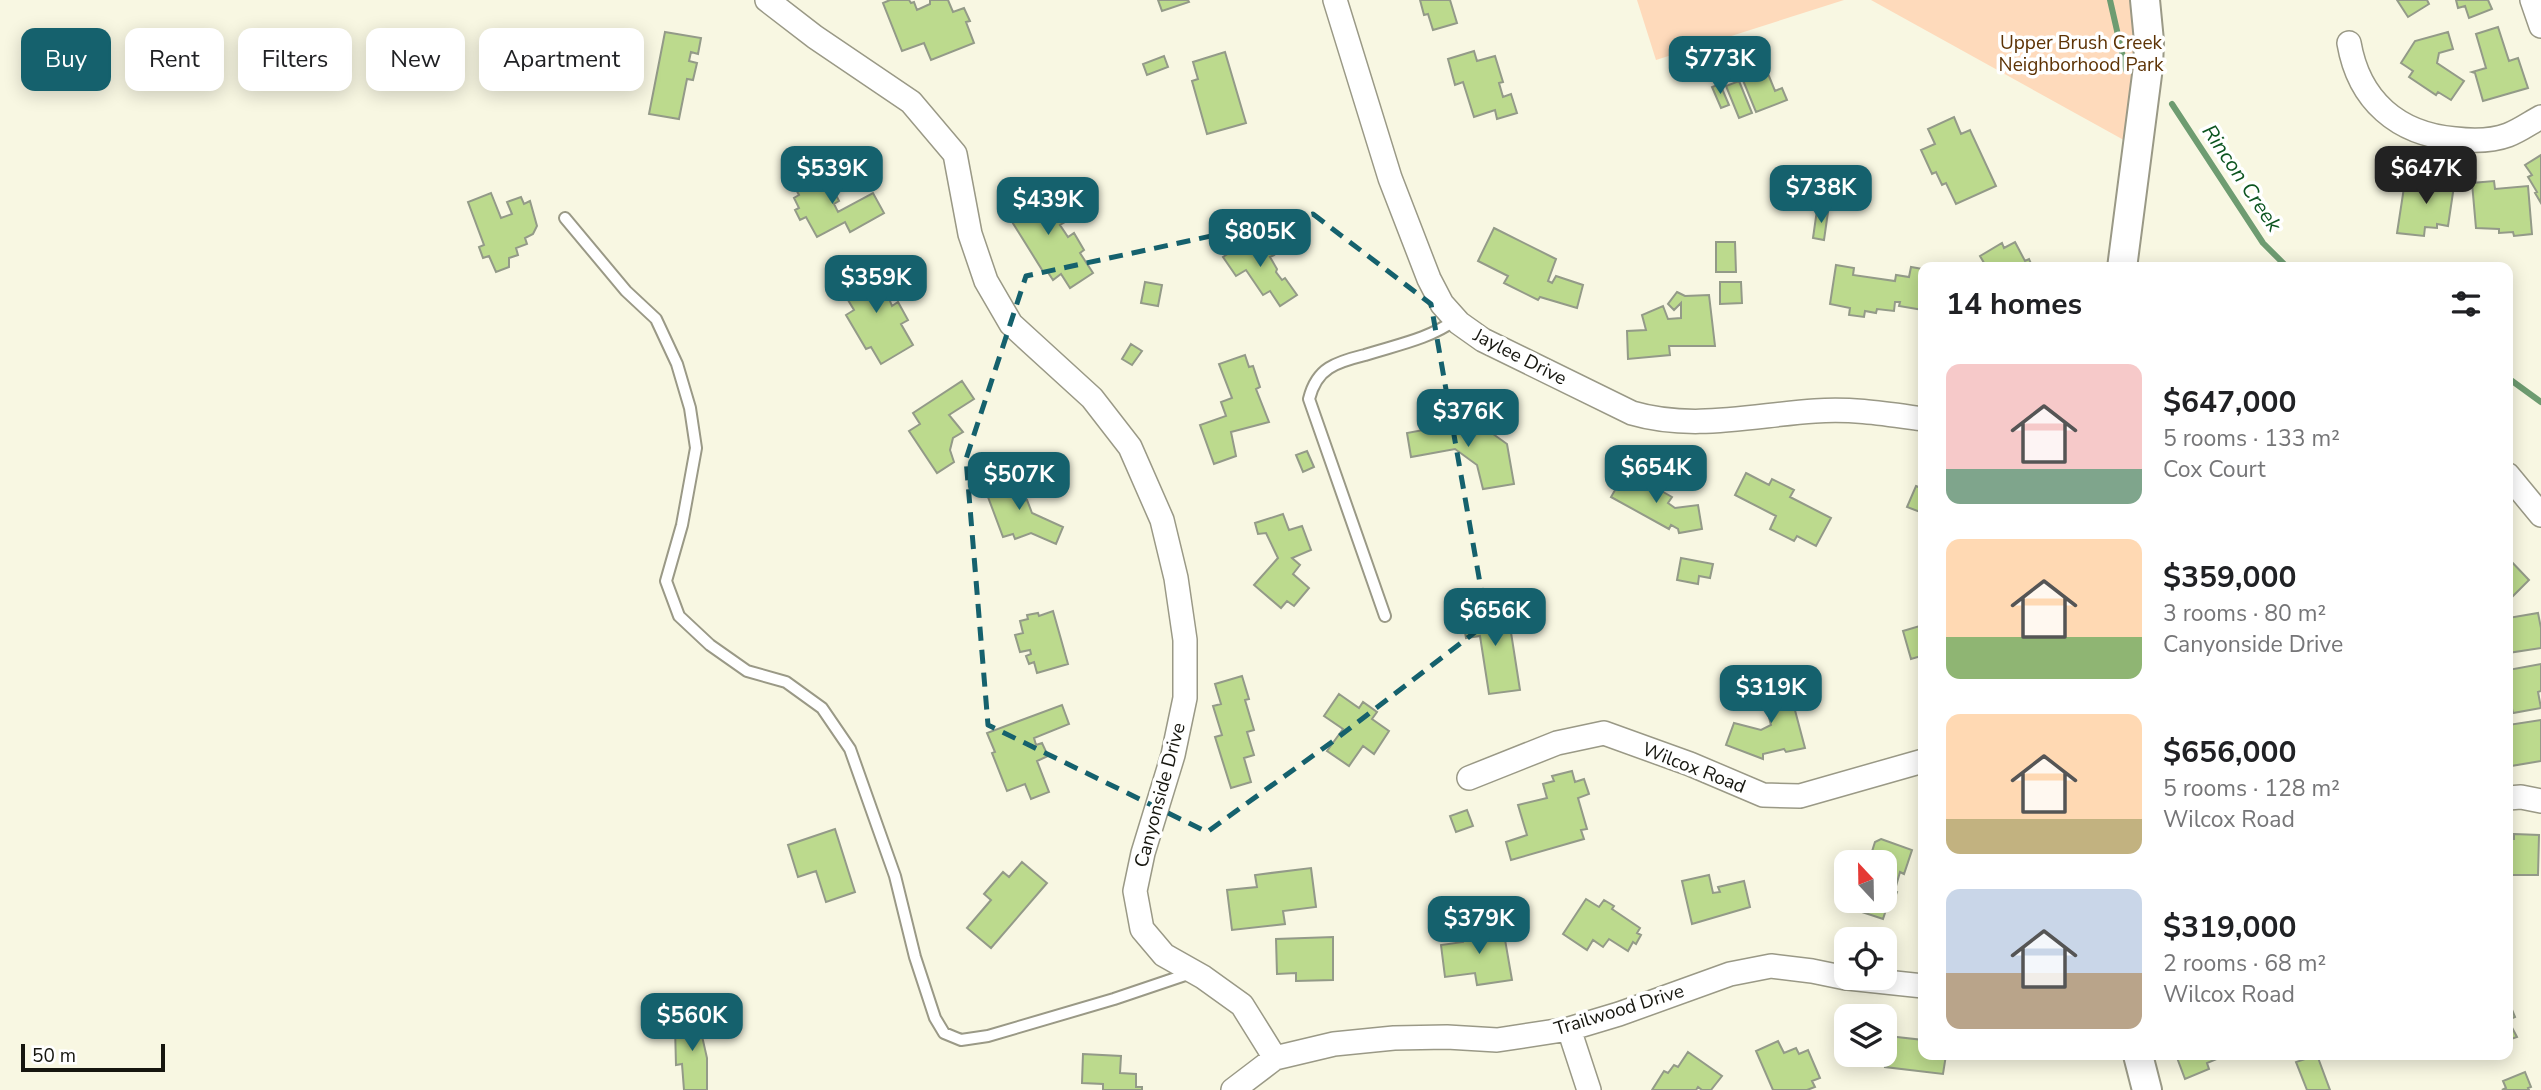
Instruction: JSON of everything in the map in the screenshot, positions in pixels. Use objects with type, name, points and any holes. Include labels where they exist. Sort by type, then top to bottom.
[{"type":"street","name":"Canyonside Drive","points":[[767,0],[815,37],[911,102],[955,153],[970,234],[986,281],[1011,324],[1091,398],[1130,447],[1162,520],[1176,578],[1185,640],[1185,698],[1176,744],[1143,853],[1135,891],[1142,929],[1164,955],[1242,1005],[1275,1058]]},
{"type":"street","name":"Jaylee Drive","points":[[1335,0],[1403,213],[1436,293],[1455,320],[1483,340],[1632,413],[1655,419],[1707,422],[1833,410],[1918,418]]},
{"type":"street","points":[[2123,262],[2148,67],[2149,41],[2145,0]]},
{"type":"street","points":[[2532,0],[2541,26]]},
{"type":"street","points":[[2349,43],[2360,82],[2379,107],[2409,129],[2433,137],[2472,141],[2507,135],[2541,117]]},
{"type":"street","points":[[2513,491],[2541,514]]},
{"type":"street","name":"Wilcox Road","points":[[1469,778],[1556,743],[1604,733],[1690,764],[1763,795],[1800,796],[1918,762]]},
{"type":"street","points":[[2513,798],[2541,801]]},
{"type":"street","name":"Trailwood Drive","points":[[1233,1090],[1275,1058],[1346,1042],[1434,1037],[1497,1040],[1569,1029],[1730,974],[1771,966],[1834,975]]},
{"type":"street","name":"Trailwood Drive","points":[[1897,983],[1918,985]]},
{"type":"street","points":[[1569,1029],[1588,1090]]},
{"type":"street","points":[[2139,1060],[2147,1090]]},
{"type":"lane","points":[[565,218],[626,291],[656,319],[677,364],[690,408],[696,448],[682,525],[666,581],[679,616],[710,645],[747,671],[786,682],[822,708],[850,749],[895,876],[915,957],[935,1018],[944,1033],[961,1040],[988,1036],[1194,972]]},
{"type":"lane","points":[[1385,616],[1309,399],[1316,381],[1328,369],[1344,361],[1422,338],[1443,329],[1455,320]]},
{"type":"highlighted area","points":[[1313,214],[1431,304],[1487,623],[1332,742],[1207,832],[988,725],[966,459],[1026,276]]},
{"type":"green space","points":[[1637,0],[1844,0],[1656,60]]},
{"type":"green space","name":"Upper Brush Creek Neighborhood Park","points":[[1871,0],[2138,0],[2131,144]]},
{"type":"building","points":[[890,0],[909,0],[914,2],[917,10],[930,4],[930,0],[948,0],[953,12],[964,8],[970,21],[966,22],[974,43],[931,60],[924,43],[902,51],[883,3]]},
{"type":"building","points":[[1158,0],[1188,0],[1189,2],[1162,11]]},
{"type":"building","points":[[1420,0],[1450,0],[1457,23],[1433,30],[1428,14],[1424,15]]},
{"type":"building","points":[[2397,0],[2427,0],[2429,4],[2408,17]]},
{"type":"building","points":[[2456,0],[2488,0],[2492,9],[2469,18],[2465,6],[2458,8]]},
{"type":"building","points":[[2498,27],[2509,61],[2518,58],[2528,88],[2483,101],[2475,73],[2472,72],[2486,68],[2476,34]]},
{"type":"building","points":[[665,32],[701,38],[698,54],[691,52],[689,61],[697,63],[693,80],[687,79],[679,119],[649,114]]},
{"type":"building","points":[[2448,32],[2453,49],[2439,53],[2437,63],[2464,81],[2451,100],[2438,92],[2436,95],[2409,77],[2413,71],[2401,63],[2415,41]]},
{"type":"building","points":[[1474,51],[1477,61],[1495,56],[1503,82],[1499,83],[1503,97],[1511,94],[1517,113],[1497,119],[1495,110],[1474,117],[1463,82],[1455,85],[1448,59]]},
{"type":"building","points":[[1225,52],[1246,123],[1207,134],[1192,81],[1198,79],[1193,62]]},
{"type":"building","points":[[1164,56],[1168,67],[1147,75],[1143,64]]},
{"type":"building","points":[[1764,64],[1775,91],[1782,88],[1787,100],[1756,112],[1740,73]]},
{"type":"building","points":[[1739,81],[1752,113],[1739,118],[1726,86]]},
{"type":"building","points":[[1720,84],[1729,105],[1721,108],[1712,87]]},
{"type":"building","points":[[1954,117],[1961,134],[1970,130],[1996,186],[1956,204],[1946,183],[1942,185],[1936,172],[1932,174],[1921,150],[1935,144],[1928,129]]},
{"type":"building","points":[[2541,155],[2541,203],[2528,177],[2532,175],[2525,165]]},
{"type":"building","points":[[823,170],[839,201],[834,204],[838,212],[873,193],[884,213],[850,232],[845,222],[817,237],[806,217],[800,220],[795,210],[799,208],[794,198],[799,195],[794,186]]},
{"type":"building","points":[[2433,176],[2455,179],[2448,226],[2437,224],[2437,228],[2425,227],[2424,236],[2397,233],[2405,181],[2432,185]]},
{"type":"building","points":[[2494,181],[2495,189],[2528,186],[2532,234],[2514,236],[2513,232],[2499,233],[2499,229],[2476,228],[2472,183]]},
{"type":"building","points":[[1029,187],[1041,206],[1051,200],[1056,208],[1063,204],[1072,218],[1060,225],[1068,237],[1074,233],[1084,250],[1080,253],[1093,273],[1070,288],[1061,274],[1053,280],[1047,271],[1044,273],[1001,204]]},
{"type":"building","points":[[491,193],[501,218],[512,214],[507,202],[521,197],[524,204],[530,201],[537,226],[533,234],[525,238],[527,244],[516,248],[518,255],[509,258],[509,267],[496,272],[489,256],[483,258],[479,247],[484,245],[468,202]]},
{"type":"building","points":[[1817,210],[1828,212],[1824,240],[1813,238]]},
{"type":"building","points":[[1494,228],[1556,259],[1548,281],[1552,283],[1556,276],[1583,285],[1577,308],[1540,297],[1538,300],[1504,283],[1508,276],[1478,261]]},
{"type":"building","points":[[1259,233],[1274,255],[1270,257],[1276,272],[1282,280],[1285,278],[1297,295],[1280,306],[1270,291],[1263,295],[1246,270],[1236,276],[1223,257]]},
{"type":"building","points":[[1716,242],[1735,242],[1736,272],[1716,272]]},
{"type":"building","points":[[2015,242],[2025,261],[2029,259],[2030,262],[1984,262],[1980,256],[2002,243],[2004,248]]},
{"type":"building","points":[[1836,265],[1854,268],[1853,275],[1895,281],[1896,275],[1909,277],[1911,267],[1918,268],[1918,309],[1899,306],[1900,302],[1895,302],[1894,311],[1865,311],[1864,317],[1849,315],[1850,308],[1830,304]]},
{"type":"building","points":[[870,266],[880,283],[885,279],[896,297],[890,301],[892,306],[898,302],[908,320],[901,324],[913,345],[881,364],[871,347],[866,349],[846,315],[854,310],[839,285]]},
{"type":"building","points":[[1145,282],[1162,285],[1158,306],[1141,303]]},
{"type":"building","points":[[1720,282],[1741,282],[1742,303],[1720,304]]},
{"type":"building","points":[[1677,292],[1685,296],[1709,295],[1715,346],[1669,346],[1670,355],[1628,359],[1627,331],[1646,330],[1642,315],[1663,306],[1668,319],[1681,318],[1681,303],[1674,310],[1668,304]]},
{"type":"building","points":[[1131,344],[1142,351],[1132,365],[1122,359]]},
{"type":"building","points":[[1245,355],[1249,367],[1253,366],[1260,387],[1256,389],[1269,422],[1231,432],[1236,456],[1214,464],[1200,425],[1226,416],[1221,402],[1232,398],[1219,364]]},
{"type":"building","points":[[962,381],[974,399],[949,415],[963,432],[953,438],[950,450],[954,462],[937,473],[909,431],[920,424],[913,413]]},
{"type":"building","points":[[1468,416],[1507,444],[1514,484],[1483,489],[1477,465],[1455,449],[1411,457],[1407,433],[1461,423],[1461,417]]},
{"type":"building","points":[[1307,451],[1314,467],[1303,472],[1296,455]]},
{"type":"building","points":[[1626,471],[1672,497],[1668,503],[1675,508],[1698,505],[1702,529],[1679,533],[1678,529],[1671,525],[1669,529],[1611,497]]},
{"type":"building","points":[[1746,473],[1769,485],[1772,479],[1794,490],[1790,497],[1831,518],[1816,546],[1797,536],[1794,541],[1770,529],[1776,516],[1735,495]]},
{"type":"building","points":[[1022,475],[1028,493],[1021,496],[1023,501],[1027,500],[1032,513],[1063,527],[1056,544],[1031,533],[1015,539],[1013,534],[1003,537],[985,489]]},
{"type":"building","points":[[1916,486],[1918,487],[1918,511],[1907,507]]},
{"type":"building","points":[[1283,514],[1289,530],[1302,526],[1311,550],[1292,558],[1300,565],[1293,574],[1309,588],[1294,606],[1287,601],[1281,608],[1254,585],[1278,558],[1266,533],[1258,534],[1255,523]]},
{"type":"building","points":[[1681,558],[1713,564],[1710,578],[1699,576],[1698,584],[1677,580]]},
{"type":"building","points":[[2513,563],[2529,580],[2513,596]]},
{"type":"building","points":[[1507,607],[1520,690],[1489,694],[1480,636],[1466,638],[1462,614]]},
{"type":"building","points":[[1053,611],[1068,664],[1037,673],[1034,662],[1029,664],[1026,656],[1031,654],[1030,650],[1020,652],[1015,635],[1023,633],[1020,621],[1028,619],[1027,615],[1038,613],[1039,616]]},
{"type":"building","points":[[2538,613],[2541,648],[2513,652],[2513,617]]},
{"type":"building","points":[[1918,626],[1918,657],[1911,659],[1903,631]]},
{"type":"building","points":[[2541,664],[2541,691],[2538,692],[2541,708],[2513,713],[2513,669]]},
{"type":"building","points":[[1242,676],[1249,699],[1245,700],[1254,730],[1247,732],[1254,755],[1244,758],[1251,782],[1231,788],[1215,737],[1222,735],[1213,706],[1221,704],[1215,684]]},
{"type":"building","points":[[1783,677],[1784,685],[1788,684],[1805,748],[1763,754],[1763,759],[1726,745],[1734,723],[1761,730],[1771,725],[1760,683]]},
{"type":"building","points":[[1339,694],[1359,708],[1363,702],[1377,712],[1372,719],[1389,731],[1374,754],[1363,746],[1349,766],[1327,751],[1343,729],[1324,716]]},
{"type":"building","points":[[1062,705],[1069,724],[1034,738],[1036,745],[1042,743],[1048,756],[1037,761],[1049,792],[1031,799],[1025,784],[1007,791],[987,733]]},
{"type":"building","points":[[2541,720],[2541,761],[2513,766],[2513,724]]},
{"type":"building","points":[[1572,771],[1575,782],[1584,779],[1589,794],[1578,798],[1587,829],[1581,830],[1584,839],[1511,860],[1506,842],[1527,835],[1518,805],[1547,798],[1543,784],[1554,781],[1552,776]]},
{"type":"building","points":[[1467,810],[1473,826],[1456,832],[1450,816]]},
{"type":"building","points":[[835,829],[855,892],[826,902],[816,871],[798,877],[788,845]]},
{"type":"building","points":[[2514,834],[2539,835],[2538,875],[2513,875]]},
{"type":"building","points":[[1881,839],[1912,850],[1904,874],[1900,872],[1897,882],[1897,850],[1872,850],[1875,842]]},
{"type":"building","points":[[1022,862],[1047,883],[991,948],[967,928],[991,900],[984,894],[1003,872],[1009,877]]},
{"type":"building","points":[[1311,868],[1316,907],[1283,911],[1285,924],[1232,930],[1227,890],[1257,887],[1255,875]]},
{"type":"building","points":[[1709,875],[1713,893],[1720,892],[1718,887],[1744,881],[1750,907],[1692,924],[1682,881]]},
{"type":"building","points":[[1586,899],[1599,907],[1604,900],[1614,906],[1612,909],[1640,928],[1637,933],[1641,935],[1636,944],[1633,942],[1628,951],[1609,939],[1603,947],[1593,940],[1587,950],[1563,934]]},
{"type":"building","points":[[1868,914],[1885,914],[1883,919]]},
{"type":"building","points":[[1485,927],[1485,930],[1503,928],[1512,980],[1477,985],[1475,973],[1445,977],[1441,945],[1463,942],[1462,930]]},
{"type":"building","points":[[1333,937],[1333,980],[1296,981],[1296,973],[1277,974],[1276,939]]},
{"type":"building","points":[[697,1014],[707,1058],[707,1090],[684,1090],[682,1064],[676,1065],[675,1027],[681,1027],[681,1015]]},
{"type":"building","points":[[1897,1037],[1918,1039],[1918,1060],[1945,1060],[1943,1074],[1885,1067],[1897,1067]]},
{"type":"building","points":[[1778,1041],[1784,1053],[1796,1048],[1799,1054],[1808,1050],[1820,1078],[1812,1081],[1815,1087],[1807,1090],[1773,1090],[1756,1051]]},
{"type":"building","points":[[1688,1052],[1722,1076],[1711,1090],[1698,1087],[1696,1090],[1652,1090],[1664,1071],[1668,1073],[1674,1065],[1678,1067]]},
{"type":"building","points":[[1083,1054],[1121,1056],[1120,1073],[1136,1074],[1136,1087],[1142,1087],[1142,1090],[1103,1090],[1103,1084],[1082,1083]]},
{"type":"building","points":[[2178,1060],[2214,1060],[2207,1063],[2209,1069],[2185,1079]]},
{"type":"building","points":[[2319,1060],[2330,1090],[2307,1090],[2296,1062]]},
{"type":"building","points":[[2525,1072],[2531,1087],[2529,1090],[2502,1090],[2506,1088],[2503,1081]]},
{"type":"waterway","name":"Rincon Creek","points":[[2110,0],[2126,70]]},
{"type":"waterway","name":"Rincon Creek","points":[[2172,104],[2263,243],[2282,262]]},
{"type":"waterway","name":"Rincon Creek","points":[[2513,382],[2541,402]]}]
